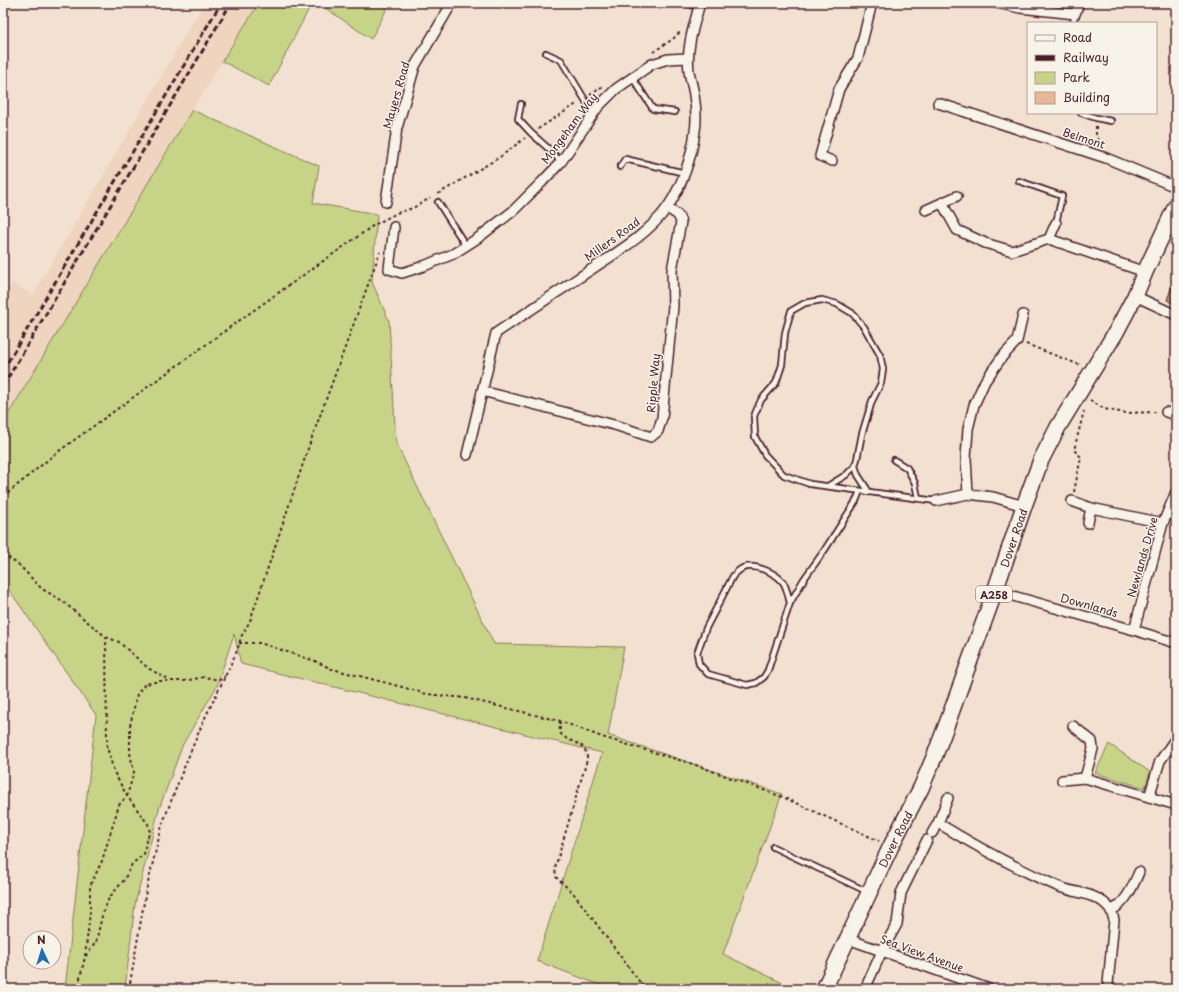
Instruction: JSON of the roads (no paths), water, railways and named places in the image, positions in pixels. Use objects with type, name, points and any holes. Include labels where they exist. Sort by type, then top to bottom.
[{"type":"main road","name":"Dover Road","points":[[824,989],[891,846],[921,788],[935,755],[995,591],[1024,506],[1042,460],[1058,427],[1084,394],[1093,370],[1116,332],[1135,296],[1144,272],[1176,206]]},
{"type":"street","name":"Mayers Road","points":[[386,202],[397,128],[415,66],[452,3]]},
{"type":"street","points":[[832,161],[820,156],[839,89],[858,58],[872,3]]},
{"type":"street","points":[[996,3],[1074,19],[1079,3]]},
{"type":"street","name":"Millers Road","points":[[467,455],[496,333],[644,232],[667,208],[674,196],[685,173],[694,140],[696,109],[688,58],[691,36],[700,5]]},
{"type":"street","name":"Mongeham Way","points":[[394,227],[389,269],[402,273],[439,260],[466,246],[496,225],[528,197],[561,162],[593,113],[616,89],[652,64],[678,58],[688,58]]},
{"type":"street","name":"Belmont","points":[[938,103],[1106,158],[1176,187]]},
{"type":"street","points":[[926,210],[957,196]]},
{"type":"street","points":[[942,203],[957,230],[985,243],[1012,251],[1049,239],[1144,272]]},
{"type":"street","name":"Ripple Way","points":[[482,391],[618,426],[651,437],[658,431],[662,418],[673,306],[672,270],[681,222],[678,215],[667,208]]},
{"type":"street","points":[[1049,239],[1056,223]]},
{"type":"street","points":[[1135,296],[1176,315]]},
{"type":"street","points":[[968,494],[966,458],[968,429],[974,405],[985,381],[1002,357],[1018,341],[1023,315]]},
{"type":"street","points":[[1166,412],[1176,414]]},
{"type":"street","name":"Newlands Drive","points":[[1134,630],[1164,523],[1176,492]]},
{"type":"street","points":[[936,501],[968,494],[993,497],[1024,506]]},
{"type":"street","points":[[1072,502],[1091,508],[1164,523]]},
{"type":"street","points":[[1088,523],[1091,508]]},
{"type":"street","name":"Downlands","points":[[995,591],[1176,643]]},
{"type":"street","points":[[1073,726],[1092,741],[1093,749],[1084,778]]},
{"type":"street","points":[[1149,797],[1160,762],[1176,738]]},
{"type":"street","points":[[1062,780],[1084,778],[1176,805]]},
{"type":"street","points":[[865,989],[882,951],[897,924],[901,893],[929,837],[938,823],[948,798]]},
{"type":"street","points":[[938,823],[974,845],[1008,863],[1060,887],[1093,896],[1112,910],[1114,920],[1108,984],[1109,989]]},
{"type":"street","points":[[1112,910],[1117,908],[1130,892],[1139,872]]},
{"type":"street","name":"Sea View Avenue","points":[[848,939],[987,989]]},
{"type":"lane","points":[[685,3],[700,5]]},
{"type":"lane","points":[[546,53],[561,60],[593,113]]},
{"type":"lane","points":[[632,77],[653,109],[675,112]]},
{"type":"lane","points":[[521,104],[518,119],[561,162]]},
{"type":"lane","points":[[1084,114],[1111,121]]},
{"type":"lane","points":[[620,167],[625,159],[685,173]]},
{"type":"lane","points":[[1019,181],[1062,196],[1056,223]]},
{"type":"lane","points":[[438,202],[466,246]]},
{"type":"lane","points":[[828,486],[846,475],[855,466],[862,434],[872,402],[880,383],[883,369],[880,355],[864,327],[852,313],[837,304],[822,300],[805,303],[791,311],[785,333],[782,365],[776,383],[761,400],[754,416],[755,437],[765,455],[784,474],[810,484],[936,501]]},
{"type":"lane","points":[[894,460],[907,468],[915,483],[918,498]]},
{"type":"lane","points":[[855,466],[858,475],[869,492]]},
{"type":"lane","points":[[790,603],[784,583],[772,573],[746,567],[739,570],[733,576],[706,628],[697,653],[700,664],[708,674],[747,685],[756,683],[764,677],[768,670],[790,603],[804,579],[856,501],[860,491]]},
{"type":"lane","points":[[773,847],[869,893]]},
{"type":"railway","points":[[3,370],[221,3]]},
{"type":"railway","points":[[3,386],[231,3]]}]
